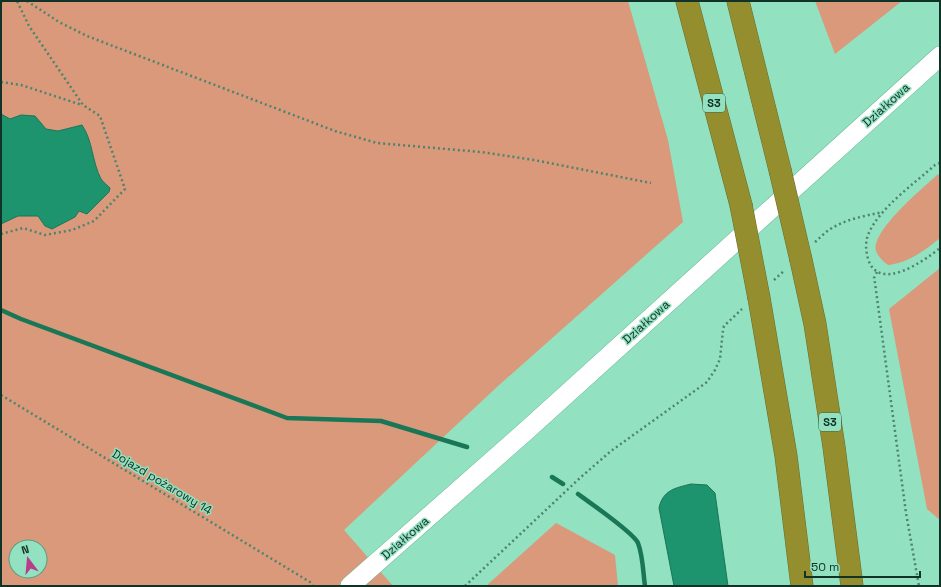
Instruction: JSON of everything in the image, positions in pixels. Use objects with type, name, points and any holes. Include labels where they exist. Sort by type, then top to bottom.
[{"type":"highway","name":"S3","points":[[687,1],[741,206],[752,302],[786,456],[802,586]]},
{"type":"highway","name":"S3","points":[[738,1],[801,257],[815,324],[834,447],[852,586]]},
{"type":"street","name":"Działkowa","points":[[350,586],[527,430],[940,56]]},
{"type":"path","points":[[17,1],[29,26],[83,105]]},
{"type":"path","points":[[28,1],[59,22],[87,36],[335,131],[377,143],[481,152],[534,160],[651,183]]},
{"type":"path","points":[[1,82],[21,85],[83,105],[100,116],[126,189],[94,221],[72,230],[45,235],[23,228],[1,234]]},
{"type":"path","points":[[940,163],[936,164],[883,212],[868,234],[866,254],[873,269],[881,274],[889,274],[898,272],[926,259],[940,248]]},
{"type":"path","points":[[772,281],[801,257],[829,230],[839,224],[858,217],[883,212]]},
{"type":"path","points":[[877,272],[874,278],[874,283],[906,513],[920,586]]},
{"type":"path","points":[[465,586],[611,451],[707,382],[720,359],[722,330],[724,326],[752,302]]},
{"type":"path","name":"Dojazd pożarowy 14","points":[[1,395],[310,582],[313,586]]},
{"type":"shaded area","points":[[1,1],[628,1],[668,140],[683,222],[498,386],[344,530],[393,586],[1,586]]},
{"type":"shaded area","points":[[815,1],[902,1],[835,54]]},
{"type":"shaded area","points":[[1,114],[10,119],[21,115],[35,116],[46,129],[58,131],[82,125],[86,131],[98,172],[102,180],[110,188],[109,192],[87,214],[79,211],[75,217],[52,229],[45,226],[38,216],[18,216],[1,224]]},
{"type":"shaded area","points":[[940,174],[940,238],[922,252],[909,259],[888,265],[879,257],[876,251],[881,233],[899,210],[910,199]]},
{"type":"shaded area","points":[[940,268],[940,520],[927,509],[889,309]]},
{"type":"shaded area","points":[[691,484],[707,485],[715,493],[728,586],[674,586],[659,508],[663,497],[670,491]]},
{"type":"shaded area","points":[[556,523],[615,555],[618,586],[486,586]]},
{"type":"waterway","points":[[1,310],[21,319],[287,418],[381,421],[467,447]]},
{"type":"waterway","points":[[552,477],[563,484]]},
{"type":"waterway","points":[[578,494],[620,525],[638,543],[643,564],[645,586]]}]
